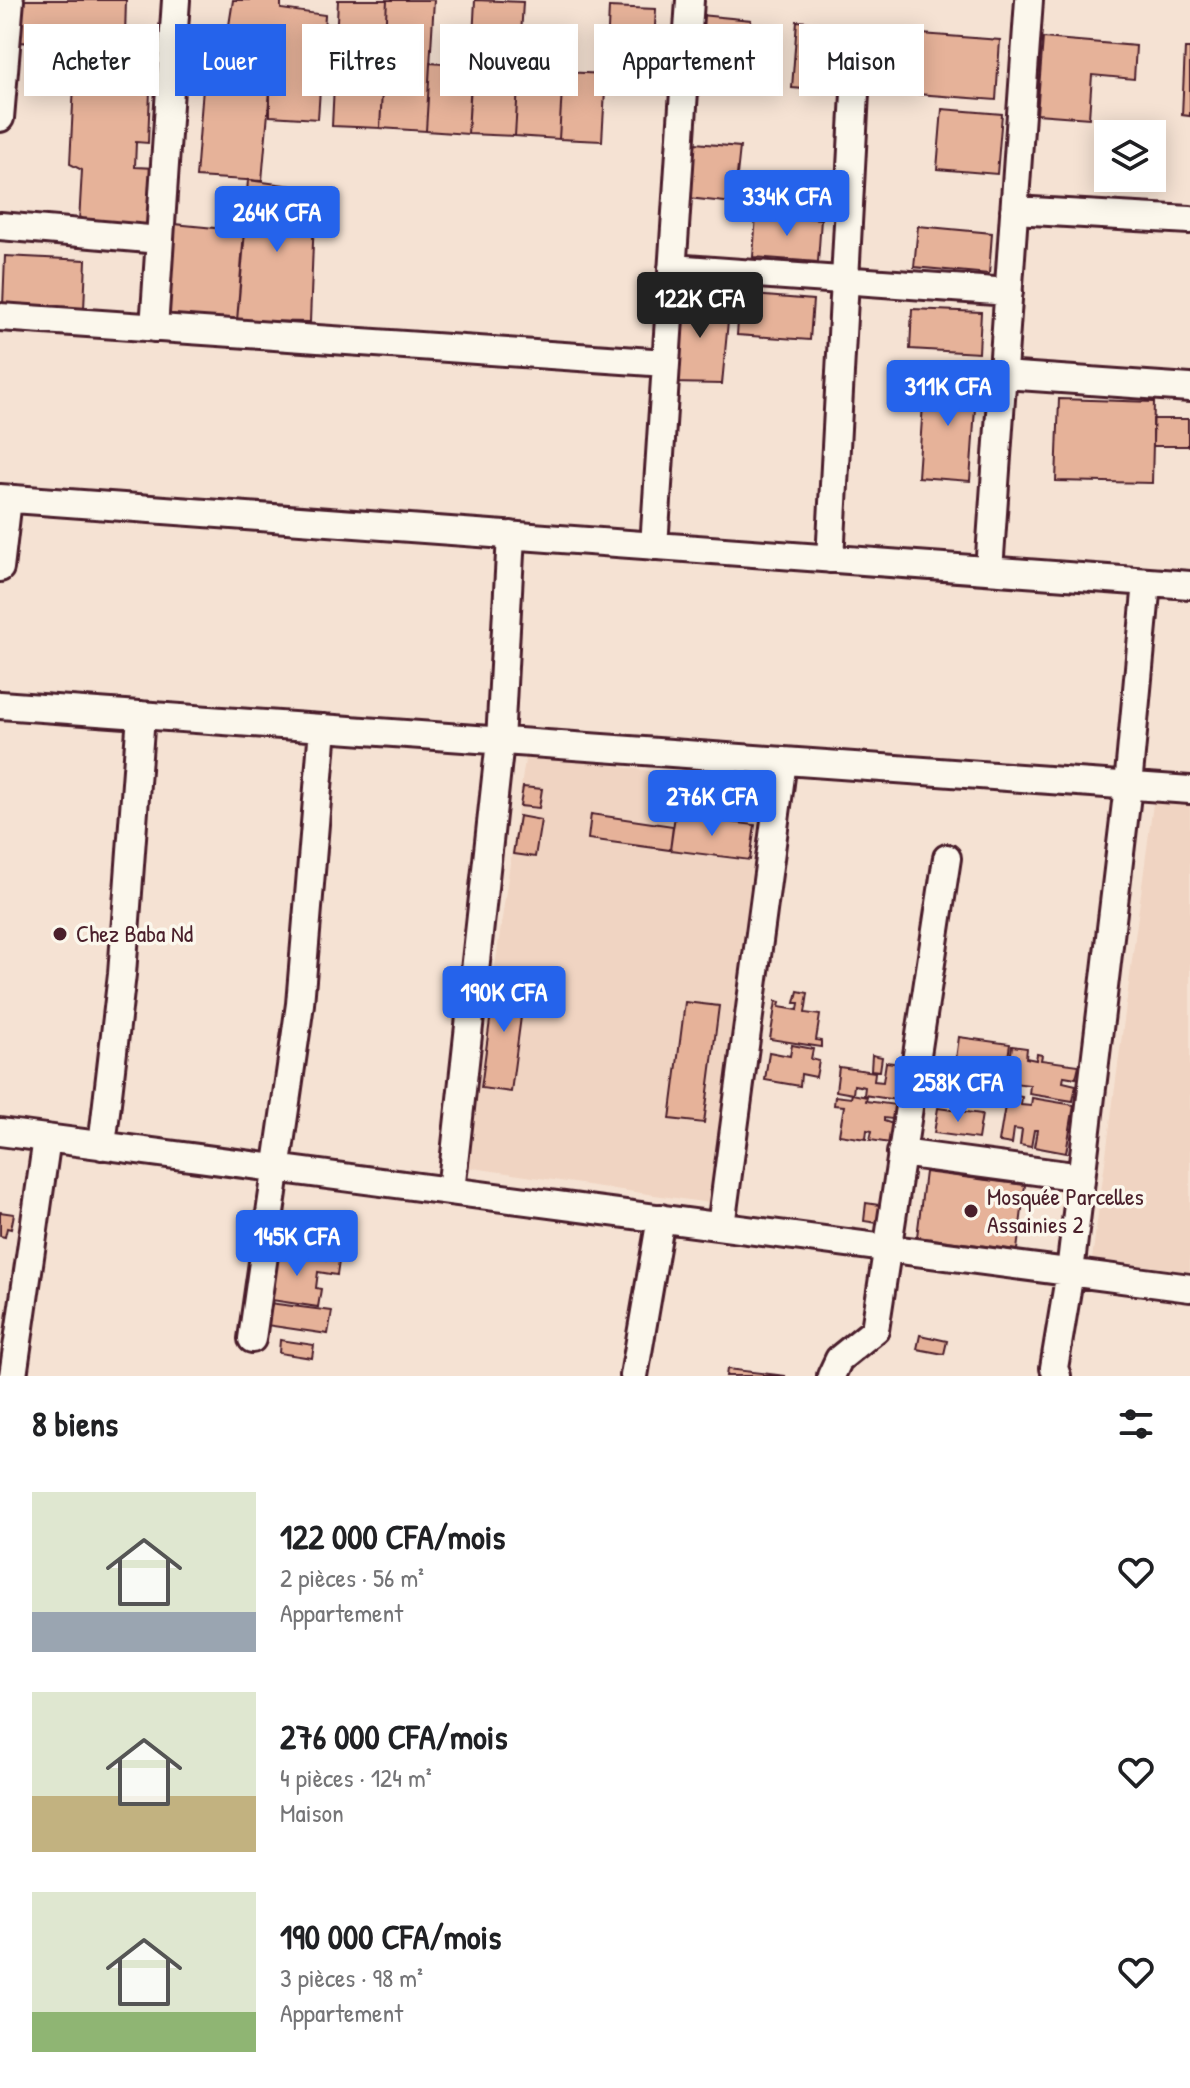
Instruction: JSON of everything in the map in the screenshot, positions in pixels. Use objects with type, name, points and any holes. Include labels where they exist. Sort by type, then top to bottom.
[{"type":"street","points":[[0,118],[10,0]]},
{"type":"street","points":[[154,328],[176,0]]},
{"type":"street","points":[[654,546],[690,0]]},
{"type":"street","points":[[989,570],[1029,0]]},
{"type":"street","points":[[830,559],[855,96]]},
{"type":"street","points":[[1014,210],[1190,220]]},
{"type":"street","points":[[0,226],[160,240]]},
{"type":"street","points":[[672,268],[1009,292]]},
{"type":"street","points":[[0,317],[666,363]]},
{"type":"street","points":[[1003,375],[1190,388]]},
{"type":"street","points":[[0,568],[4,498],[1190,585]]},
{"type":"street","points":[[451,1191],[500,741],[511,535]]},
{"type":"street","points":[[1057,1376],[1054,1368],[1070,1272],[1128,786],[1147,582]]},
{"type":"street","points":[[0,705],[1190,790]]},
{"type":"street","points":[[102,1146],[122,974],[141,715]]},
{"type":"street","points":[[252,1339],[300,1004],[323,728]]},
{"type":"street","points":[[721,1226],[783,761]]},
{"type":"street","points":[[831,1376],[839,1359],[875,1330],[947,858]]},
{"type":"street","points":[[0,1132],[1190,1288]]},
{"type":"street","points":[[13,1376],[47,1138]]},
{"type":"street","points":[[901,1153],[1081,1177]]},
{"type":"street","points":[[634,1376],[661,1218]]},
{"type":"shaded area","points":[[526,753],[769,788],[709,1203],[466,1167]]},
{"type":"shaded area","points":[[1154,796],[1190,801],[1190,1272],[1092,1259]]},
{"type":"building","points":[[19,0],[126,0],[125,24],[24,24],[24,42],[17,42]]},
{"type":"building","points":[[233,0],[281,0],[281,9],[325,15],[324,24],[302,24],[302,96],[320,96],[318,119],[270,116],[270,96],[286,96],[286,24],[229,24]]},
{"type":"building","points":[[338,0],[387,0],[386,24],[337,24]]},
{"type":"building","points":[[387,0],[434,0],[426,131],[380,128],[382,96],[424,96],[424,24],[386,24]]},
{"type":"building","points":[[475,0],[523,2],[522,24],[474,24]]},
{"type":"building","points":[[609,7],[656,9],[655,24],[608,24]]},
{"type":"building","points":[[700,15],[751,20],[751,24],[699,24]]},
{"type":"building","points":[[797,21],[834,24],[799,24],[799,89],[792,88]]},
{"type":"building","points":[[924,34],[1000,40],[996,100],[924,95]]},
{"type":"building","points":[[1043,38],[1136,46],[1134,79],[1092,75],[1089,118],[1037,114]]},
{"type":"building","points":[[1185,48],[1190,48],[1190,116],[1182,115]]},
{"type":"building","points":[[430,63],[440,64],[440,96],[470,96],[468,134],[426,131]]},
{"type":"building","points":[[578,73],[594,73],[594,96],[605,96],[602,141],[559,139],[562,96],[578,96]]},
{"type":"building","points":[[73,96],[150,96],[148,143],[136,142],[135,167],[156,168],[154,225],[79,222],[82,170],[70,164]]},
{"type":"building","points":[[202,96],[269,96],[262,181],[196,177]]},
{"type":"building","points":[[333,96],[382,96],[380,128],[332,126]]},
{"type":"building","points":[[470,96],[517,96],[515,136],[468,134]]},
{"type":"building","points":[[517,96],[562,96],[559,139],[515,136]]},
{"type":"building","points":[[942,109],[1002,114],[997,174],[937,169]]},
{"type":"building","points":[[695,143],[740,147],[734,203],[688,198]]},
{"type":"building","points":[[248,180],[315,189],[310,322],[237,321]]},
{"type":"building","points":[[756,214],[821,219],[818,262],[753,257]]},
{"type":"building","points":[[174,224],[245,231],[237,321],[167,314]]},
{"type":"building","points":[[918,226],[992,233],[989,274],[914,267]]},
{"type":"building","points":[[5,256],[86,260],[84,310],[3,306]]},
{"type":"building","points":[[679,293],[730,300],[722,384],[671,383]]},
{"type":"building","points":[[740,294],[813,300],[810,340],[737,335]]},
{"type":"building","points":[[912,309],[981,312],[979,353],[910,349]]},
{"type":"building","points":[[925,375],[977,379],[970,481],[918,477]]},
{"type":"building","points":[[1059,399],[1154,402],[1152,483],[1056,481]]},
{"type":"building","points":[[1153,419],[1188,419],[1188,446],[1153,446]]},
{"type":"building","points":[[523,787],[542,789],[539,808],[520,806]]},
{"type":"building","points":[[591,814],[673,826],[670,850],[588,839]]},
{"type":"building","points":[[675,815],[755,825],[750,860],[670,850]]},
{"type":"building","points":[[519,816],[541,820],[535,857],[513,854]]},
{"type":"building","points":[[496,975],[526,979],[511,1092],[481,1088]]},
{"type":"building","points":[[798,991],[808,993],[805,1013],[820,1015],[816,1040],[821,1041],[821,1047],[770,1039],[776,1001],[780,1002],[779,1007],[798,1010],[799,1003],[795,1003]]},
{"type":"building","points":[[685,1002],[719,1006],[704,1123],[670,1119]]},
{"type":"building","points":[[959,1037],[1010,1044],[1003,1091],[989,1089],[993,1065],[956,1059]]},
{"type":"building","points":[[792,1045],[813,1049],[811,1059],[819,1061],[816,1077],[801,1074],[800,1086],[765,1080],[769,1052],[790,1056]]},
{"type":"building","points":[[1012,1046],[1027,1048],[1026,1058],[1036,1060],[1037,1054],[1042,1055],[1041,1060],[1079,1065],[1076,1078],[1064,1076],[1063,1082],[1076,1085],[1073,1101],[1029,1094],[1030,1085],[1014,1083],[1013,1092],[1006,1090]]},
{"type":"building","points":[[872,1055],[882,1057],[880,1071],[871,1070]]},
{"type":"building","points":[[942,1058],[966,1063],[962,1085],[938,1080]]},
{"type":"building","points":[[886,1062],[909,1065],[903,1101],[864,1095],[865,1087],[854,1085],[853,1094],[836,1091],[839,1067],[875,1072],[874,1081],[883,1082]]},
{"type":"building","points":[[970,1076],[988,1079],[986,1089],[977,1088],[978,1081],[975,1088],[968,1087]]},
{"type":"building","points":[[965,1088],[969,1089],[967,1104],[938,1099],[939,1091],[964,1095]]},
{"type":"building","points":[[852,1094],[867,1097],[866,1101],[903,1106],[901,1120],[884,1118],[884,1121],[893,1124],[897,1144],[870,1140],[872,1131],[867,1130],[866,1139],[839,1135],[844,1106],[834,1105],[835,1096],[851,1098]]},
{"type":"building","points":[[1007,1094],[1022,1097],[1021,1105],[1031,1106],[1032,1098],[1074,1105],[1066,1153],[1034,1147],[1037,1130],[1034,1130],[1031,1147],[1020,1145],[1022,1130],[1014,1129],[1012,1144],[999,1142]]},
{"type":"building","points":[[989,1095],[1002,1097],[1000,1105],[987,1103]]},
{"type":"building","points":[[938,1108],[982,1114],[978,1139],[934,1133]]},
{"type":"building","name":"Mosquée Parcelles Assainies 2","points":[[925,1172],[1025,1185],[1017,1250],[917,1237]]},
{"type":"building","points":[[866,1203],[886,1206],[884,1224],[864,1221]]},
{"type":"building","points":[[0,1212],[14,1214],[11,1229],[7,1228],[5,1237],[0,1236]]},
{"type":"building","points":[[272,1251],[339,1261],[337,1275],[318,1272],[316,1288],[321,1289],[318,1307],[265,1299]]},
{"type":"building","points":[[269,1303],[332,1311],[328,1334],[266,1325]]},
{"type":"building","points":[[920,1335],[947,1341],[944,1354],[917,1349]]},
{"type":"building","points":[[280,1340],[314,1345],[312,1358],[279,1353]]},
{"type":"building","points":[[727,1369],[786,1376],[726,1376]]},
{"type":"place","name":"Chez Baba Nd","points":[[60,934]]},
{"type":"place","name":"Mosquée Parcelles Assainies 2","points":[[971,1211]]}]
